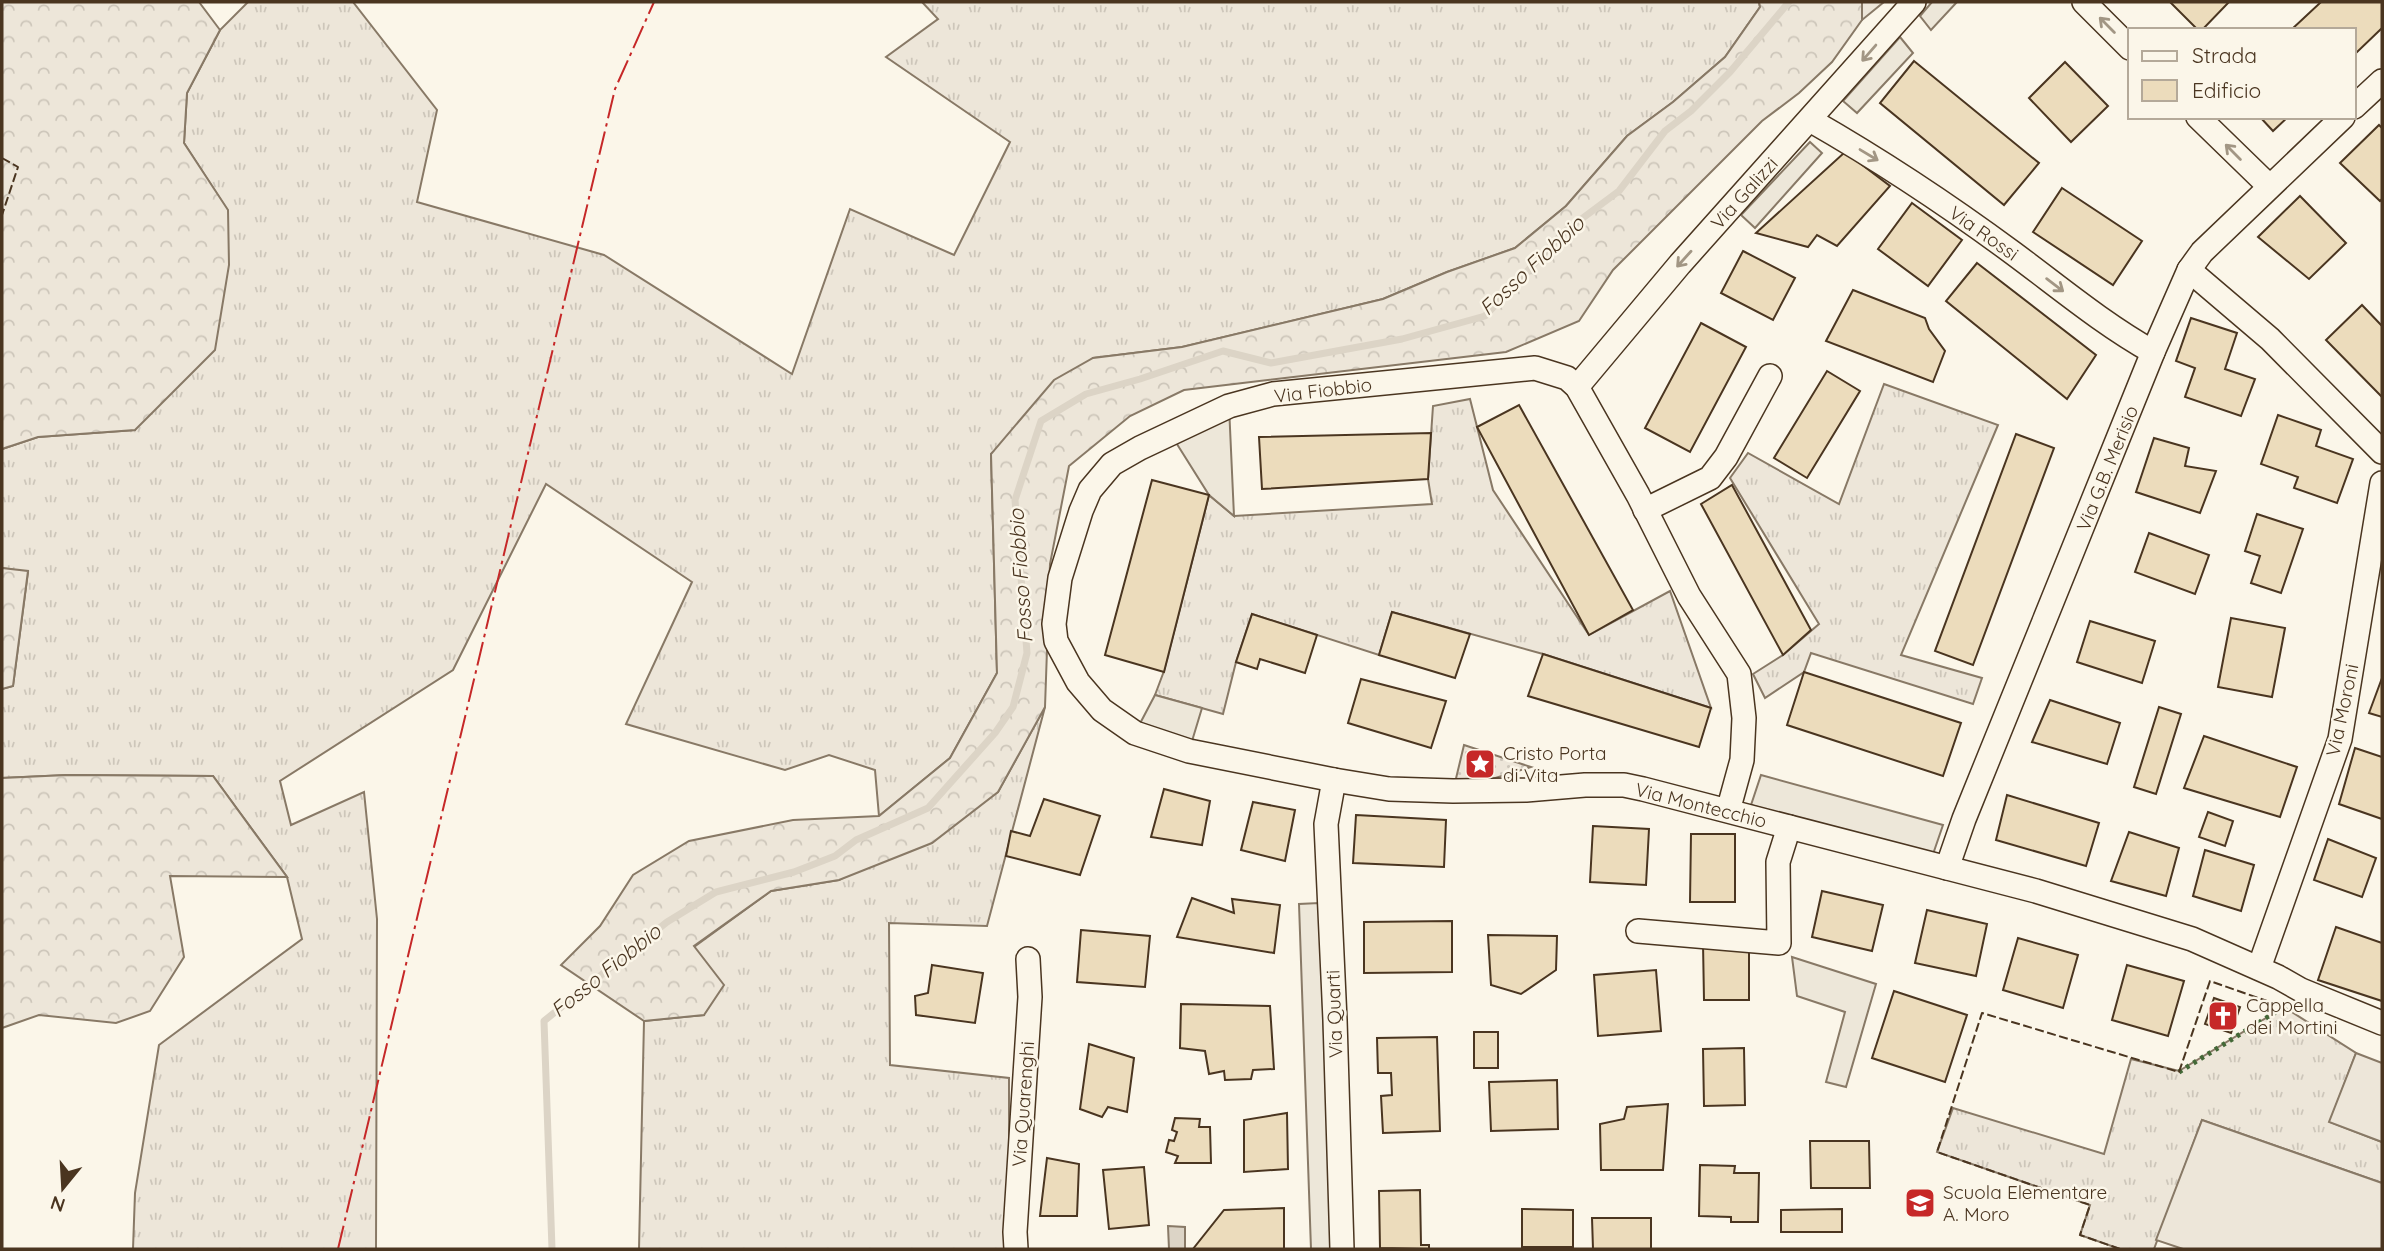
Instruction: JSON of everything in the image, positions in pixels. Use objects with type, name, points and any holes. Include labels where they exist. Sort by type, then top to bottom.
[{"type":"street","name":"Via Galizzi","points":[[1577,387],[1679,264],[1914,2]]},
{"type":"street","points":[[2084,2],[2128,46]]},
{"type":"street","points":[[2356,105],[2382,81]]},
{"type":"street","points":[[2200,119],[2269,186]]},
{"type":"street","name":"Via G.B. Merisio","points":[[1947,868],[1974,794],[2153,352],[2189,270],[2202,252],[2341,119]]},
{"type":"street","name":"Via Rossi","points":[[1810,120],[1902,175],[2124,336],[2153,352]]},
{"type":"street","points":[[2189,270],[2270,339],[2382,452]]},
{"type":"street","name":"Via Fiobbio","points":[[1054,624],[1060,578],[1090,490],[1112,464],[1140,447],[1229,406],[1273,394],[1535,368],[1567,378],[1577,387]]},
{"type":"street","points":[[1645,510],[1710,478],[1727,457],[1770,376]]},
{"type":"street","points":[[1577,387],[1689,596],[1739,674],[1744,718],[1742,760],[1728,811]]},
{"type":"street","name":"Via Moroni","points":[[2259,968],[2340,739],[2382,484]]},
{"type":"street","name":"Via Montecchio","points":[[1054,624],[1056,641],[1078,682],[1102,709],[1135,733],[1189,751],[1389,789],[1546,790],[1585,785],[1624,785],[2036,891],[2192,939],[2259,968],[2301,990],[2382,1023]]},
{"type":"street","name":"Via Quarti","points":[[1334,780],[1326,824],[1342,1249]]},
{"type":"street","points":[[1638,931],[1779,943],[1778,862],[1789,827]]},
{"type":"street","name":"Via Quarenghi","points":[[1016,1249],[1030,997],[1028,959]]},
{"type":"green space","points":[[2,2],[199,2],[220,30],[187,93],[184,143],[228,210],[229,265],[215,350],[135,430],[38,437],[2,449]]},
{"type":"green space","points":[[248,2],[353,2],[437,110],[417,202],[604,255],[792,374],[850,209],[954,255],[1010,142],[886,57],[938,19],[922,2],[1759,2],[1760,7],[1725,57],[1673,102],[1627,136],[1566,206],[1515,248],[1447,272],[1383,299],[1182,347],[1093,358],[991,454],[997,673],[950,758],[879,816],[875,770],[829,755],[785,770],[626,724],[692,582],[546,484],[453,670],[280,781],[291,825],[364,792],[377,919],[376,1249],[133,1249],[135,1193],[159,1045],[302,939],[287,877],[213,776],[67,775],[2,778],[2,689],[13,686],[28,572],[2,568],[2,449],[38,437],[135,430],[228,211],[184,143],[187,93],[220,30]]},
{"type":"green space","points":[[1759,2],[1862,2],[1862,20],[1832,62],[1799,93],[1762,121],[1613,270],[1579,321],[1506,352],[1184,390],[1130,416],[1069,466],[1050,564],[1045,707],[998,792],[932,843],[839,880],[771,891],[694,946],[724,985],[704,1015],[644,1021],[561,965],[600,926],[633,875],[689,841],[793,820],[879,816],[950,758],[997,673],[991,454],[1054,380],[1093,358],[1182,347],[1383,299],[1447,272],[1515,248],[1566,206],[1627,136],[1673,102],[1725,57],[1760,7]]},
{"type":"green space","points":[[1862,2],[1884,2],[1862,20]]},
{"type":"green space","points":[[1884,384],[1998,425],[1901,655],[1982,678],[1973,704],[1811,653],[1804,672],[1765,698],[1753,674],[1783,655],[1819,624],[1730,478],[1748,453],[1839,504]]},
{"type":"green space","points":[[1470,399],[1493,490],[1589,635],[1670,591],[1711,708],[1543,654],[1392,612],[1379,655],[1252,614],[1223,714],[1155,695],[1164,671],[1209,495],[1234,516],[1432,504],[1428,479],[1433,406]]},
{"type":"green space","points":[[2,568],[28,571],[13,686],[2,689]]},
{"type":"green space","points":[[1045,707],[987,926],[889,923],[890,1065],[1009,1078],[1009,1249],[639,1249],[644,1021],[704,1015],[694,947],[771,891],[839,880],[998,792]]},
{"type":"green space","points":[[1464,745],[1531,767],[1453,791]]},
{"type":"green space","points":[[67,775],[213,776],[287,877],[170,876],[184,957],[150,1011],[116,1023],[39,1015],[2,1028],[2,778]]},
{"type":"green space","points":[[2284,1007],[2356,1053],[2330,1122],[2382,1142],[2382,1183],[2202,1120],[2154,1249],[2120,1249],[2080,1235],[2090,1205],[1937,1152],[1953,1108],[2104,1154],[2131,1059],[2179,1071]]},
{"type":"green space","points":[[2356,1053],[2382,1063],[2382,1142],[2329,1122]]},
{"type":"green space","points":[[2202,1120],[2382,1183],[2382,1249],[2183,1249],[2156,1240]]},
{"type":"shaded area","points":[[1932,2],[1957,2],[1931,30],[1920,16]]},
{"type":"shaded area","points":[[1900,37],[1913,53],[1857,113],[1843,101]]},
{"type":"shaded area","points":[[1810,142],[1822,153],[1755,228],[1741,215]]},
{"type":"shaded area","points":[[1229,406],[1234,516],[1209,495],[1170,433]]},
{"type":"shaded area","points":[[1155,695],[1202,708],[1189,751],[1135,733]]},
{"type":"shaded area","points":[[1761,775],[1943,825],[1931,860],[1751,805]]},
{"type":"shaded area","points":[[1319,903],[1332,1249],[1311,1249],[1299,904]]},
{"type":"shaded area","points":[[1792,957],[1876,984],[1846,1087],[1826,1082],[1845,1012],[1797,996]]},
{"type":"shaded area","points":[[1168,1226],[1185,1227],[1185,1249],[1169,1249]]},
{"type":"building","points":[[2170,2],[2229,2],[2204,28],[2196,28]]},
{"type":"building","points":[[2321,2],[2382,2],[2382,28],[2356,53],[2356,28],[2293,28]]},
{"type":"building","points":[[1914,61],[2039,163],[2004,205],[1880,103]]},
{"type":"building","points":[[2065,62],[2108,106],[2071,142],[2029,98]]},
{"type":"building","points":[[2262,119],[2286,119],[2273,131]]},
{"type":"building","points":[[2379,125],[2382,128],[2380,201],[2340,163]]},
{"type":"building","points":[[1845,152],[1890,186],[1837,246],[1817,235],[1808,247],[1756,233]]},
{"type":"building","points":[[2062,188],[2142,241],[2113,285],[2033,232]]},
{"type":"building","points":[[2300,196],[2346,243],[2309,279],[2258,237]]},
{"type":"building","points":[[1912,203],[1962,240],[1928,286],[1878,249]]},
{"type":"building","points":[[1743,251],[1795,278],[1773,320],[1721,293]]},
{"type":"building","points":[[1977,263],[2096,355],[2067,399],[1946,301]]},
{"type":"building","points":[[1853,290],[1925,318],[1929,329],[1945,351],[1933,382],[1826,341]]},
{"type":"building","points":[[2362,305],[2382,326],[2382,397],[2326,340]]},
{"type":"building","points":[[2191,318],[2237,333],[2225,369],[2255,379],[2241,416],[2185,397],[2195,368],[2176,361]]},
{"type":"building","points":[[1701,323],[1746,347],[1690,452],[1645,428]]},
{"type":"building","points":[[1827,371],[1860,391],[1807,478],[1774,458]]},
{"type":"building","points":[[1519,405],[1633,610],[1589,635],[1477,427]]},
{"type":"building","points":[[2278,415],[2321,430],[2316,446],[2353,459],[2337,503],[2294,488],[2298,477],[2261,464]]},
{"type":"building","points":[[1431,433],[1428,479],[1262,489],[1259,437]]},
{"type":"building","points":[[2016,434],[2054,448],[1973,665],[1935,651]]},
{"type":"building","points":[[2154,438],[2189,448],[2185,466],[2216,471],[2200,513],[2136,492]]},
{"type":"building","points":[[1152,480],[1209,495],[1164,672],[1105,655]]},
{"type":"building","points":[[1732,485],[1811,630],[1783,655],[1701,504]]},
{"type":"building","points":[[2257,514],[2303,529],[2281,593],[2251,583],[2260,556],[2245,551]]},
{"type":"building","points":[[2149,533],[2209,555],[2195,594],[2135,572]]},
{"type":"building","points":[[1392,612],[1470,634],[1455,678],[1379,655]]},
{"type":"building","points":[[1252,614],[1317,635],[1305,673],[1260,659],[1257,669],[1236,662]]},
{"type":"building","points":[[2231,618],[2285,628],[2272,697],[2218,687]]},
{"type":"building","points":[[2090,621],[2155,641],[2142,683],[2077,662]]},
{"type":"building","points":[[1543,654],[1711,708],[1699,747],[1528,696]]},
{"type":"building","points":[[1804,672],[1961,723],[1943,776],[1787,725]]},
{"type":"building","points":[[2382,678],[2382,717],[2369,713]]},
{"type":"building","points":[[1361,679],[1446,701],[1431,748],[1348,723]]},
{"type":"building","points":[[2050,700],[2120,723],[2107,764],[2032,742]]},
{"type":"building","points":[[2159,707],[2181,714],[2156,794],[2134,787]]},
{"type":"building","points":[[2204,736],[2297,767],[2280,817],[2184,788]]},
{"type":"building","points":[[2355,748],[2382,757],[2382,819],[2339,804]]},
{"type":"building","points":[[1164,789],[1210,801],[1202,845],[1151,837]]},
{"type":"building","points":[[2007,795],[2099,823],[2086,866],[1996,840]]},
{"type":"building","points":[[1044,799],[1100,816],[1080,875],[1006,856],[1011,831],[1030,836]]},
{"type":"building","points":[[1253,802],[1295,810],[1285,861],[1241,850]]},
{"type":"building","points":[[2208,812],[2233,821],[2225,846],[2199,837]]},
{"type":"building","points":[[1356,815],[1446,820],[1444,867],[1353,863]]},
{"type":"building","points":[[1593,826],[1649,829],[1646,885],[1590,882]]},
{"type":"building","points":[[2129,832],[2179,848],[2166,896],[2111,881]]},
{"type":"building","points":[[1691,834],[1735,834],[1735,902],[1690,902]]},
{"type":"building","points":[[2328,839],[2376,858],[2362,897],[2314,880]]},
{"type":"building","points":[[2205,850],[2254,865],[2241,911],[2193,896]]},
{"type":"building","points":[[1822,891],[1883,905],[1872,951],[1812,937]]},
{"type":"building","points":[[1192,898],[1234,913],[1232,899],[1280,905],[1274,953],[1177,937]]},
{"type":"building","points":[[1927,910],[1987,924],[1976,976],[1915,963]]},
{"type":"building","points":[[1452,921],[1452,972],[1364,973],[1364,922]]},
{"type":"building","points":[[2336,927],[2382,943],[2382,1001],[2318,980]]},
{"type":"building","points":[[1081,930],[1150,936],[1145,987],[1077,982]]},
{"type":"building","points":[[1488,935],[1557,936],[1556,970],[1521,994],[1491,985]]},
{"type":"building","points":[[2018,938],[2078,955],[2063,1008],[2003,990]]},
{"type":"building","points":[[1749,942],[1749,1000],[1704,1000],[1703,943]]},
{"type":"building","points":[[932,965],[983,973],[975,1023],[916,1015],[915,996],[928,993]]},
{"type":"building","points":[[2127,965],[2184,981],[2168,1036],[2112,1020]]},
{"type":"building","points":[[1656,970],[1661,1031],[1598,1036],[1594,975]]},
{"type":"building","points":[[1894,991],[1967,1015],[1945,1082],[1872,1058]]},
{"type":"building","name":"Cappella dei Mortini","points":[[2214,998],[2240,1007],[2231,1033],[2205,1024]]},
{"type":"building","points":[[1181,1004],[1270,1006],[1274,1069],[1253,1070],[1251,1079],[1225,1080],[1224,1071],[1209,1074],[1205,1051],[1180,1048]]},
{"type":"building","points":[[1474,1032],[1498,1032],[1498,1068],[1474,1068]]},
{"type":"building","points":[[1437,1037],[1440,1131],[1383,1133],[1381,1096],[1392,1095],[1391,1073],[1378,1073],[1377,1038]]},
{"type":"building","points":[[1089,1044],[1134,1058],[1127,1112],[1108,1107],[1102,1117],[1080,1109]]},
{"type":"building","points":[[1744,1048],[1745,1105],[1704,1106],[1703,1049]]},
{"type":"building","points":[[1557,1080],[1558,1129],[1491,1131],[1489,1082]]},
{"type":"building","points":[[1668,1104],[1663,1170],[1601,1170],[1600,1124],[1624,1119],[1627,1107]]},
{"type":"building","points":[[1287,1113],[1288,1169],[1244,1172],[1244,1120]]},
{"type":"building","points":[[1175,1118],[1200,1119],[1199,1127],[1210,1127],[1211,1163],[1175,1163],[1178,1156],[1166,1152],[1169,1140],[1174,1141],[1177,1132],[1172,1130]]},
{"type":"building","points":[[1810,1141],[1869,1141],[1870,1188],[1811,1188]]},
{"type":"building","points":[[1047,1158],[1079,1164],[1077,1216],[1040,1216]]},
{"type":"building","points":[[1700,1165],[1735,1166],[1734,1173],[1759,1173],[1758,1222],[1731,1222],[1731,1217],[1699,1216]]},
{"type":"building","points":[[1144,1167],[1149,1225],[1109,1229],[1103,1170]]},
{"type":"building","points":[[1420,1190],[1421,1245],[1429,1245],[1429,1249],[1380,1248],[1379,1191]]},
{"type":"building","points":[[1284,1208],[1284,1249],[1193,1249],[1224,1210]]},
{"type":"building","points":[[1522,1209],[1573,1210],[1573,1247],[1522,1247]]},
{"type":"building","points":[[1842,1209],[1842,1232],[1781,1232],[1781,1210]]},
{"type":"building","points":[[1592,1218],[1651,1218],[1651,1249],[1593,1249]]},
{"type":"waterway","name":"Fosso Fiobbio","points":[[552,1249],[544,1021],[667,922],[716,892],[794,872],[835,856],[856,840],[928,808],[995,733],[1013,707],[1027,653],[1015,500],[1041,421],[1086,394],[1223,351],[1271,363],[1402,339],[1485,316],[1564,232],[1619,191],[1665,131],[1691,111],[1730,72],[1789,2]]},
{"type":"hedge","points":[[2179,1072],[2284,1007]]},
{"type":"fence","points":[[2,158],[18,167],[2,215]]},
{"type":"fence","points":[[2120,1249],[2080,1235],[2090,1205],[1937,1152],[1982,1013],[2179,1072],[2210,981],[2284,1007]]},
{"type":"power","points":[[338,1249],[615,89],[654,2]]},
{"type":"place","name":"Cristo Porta di Vita","points":[[1480,764]]},
{"type":"place","name":"Cappella dei Mortini","points":[[2223,1016]]},
{"type":"place","name":"Scuola Elementare A. Moro","points":[[1920,1203]]}]
